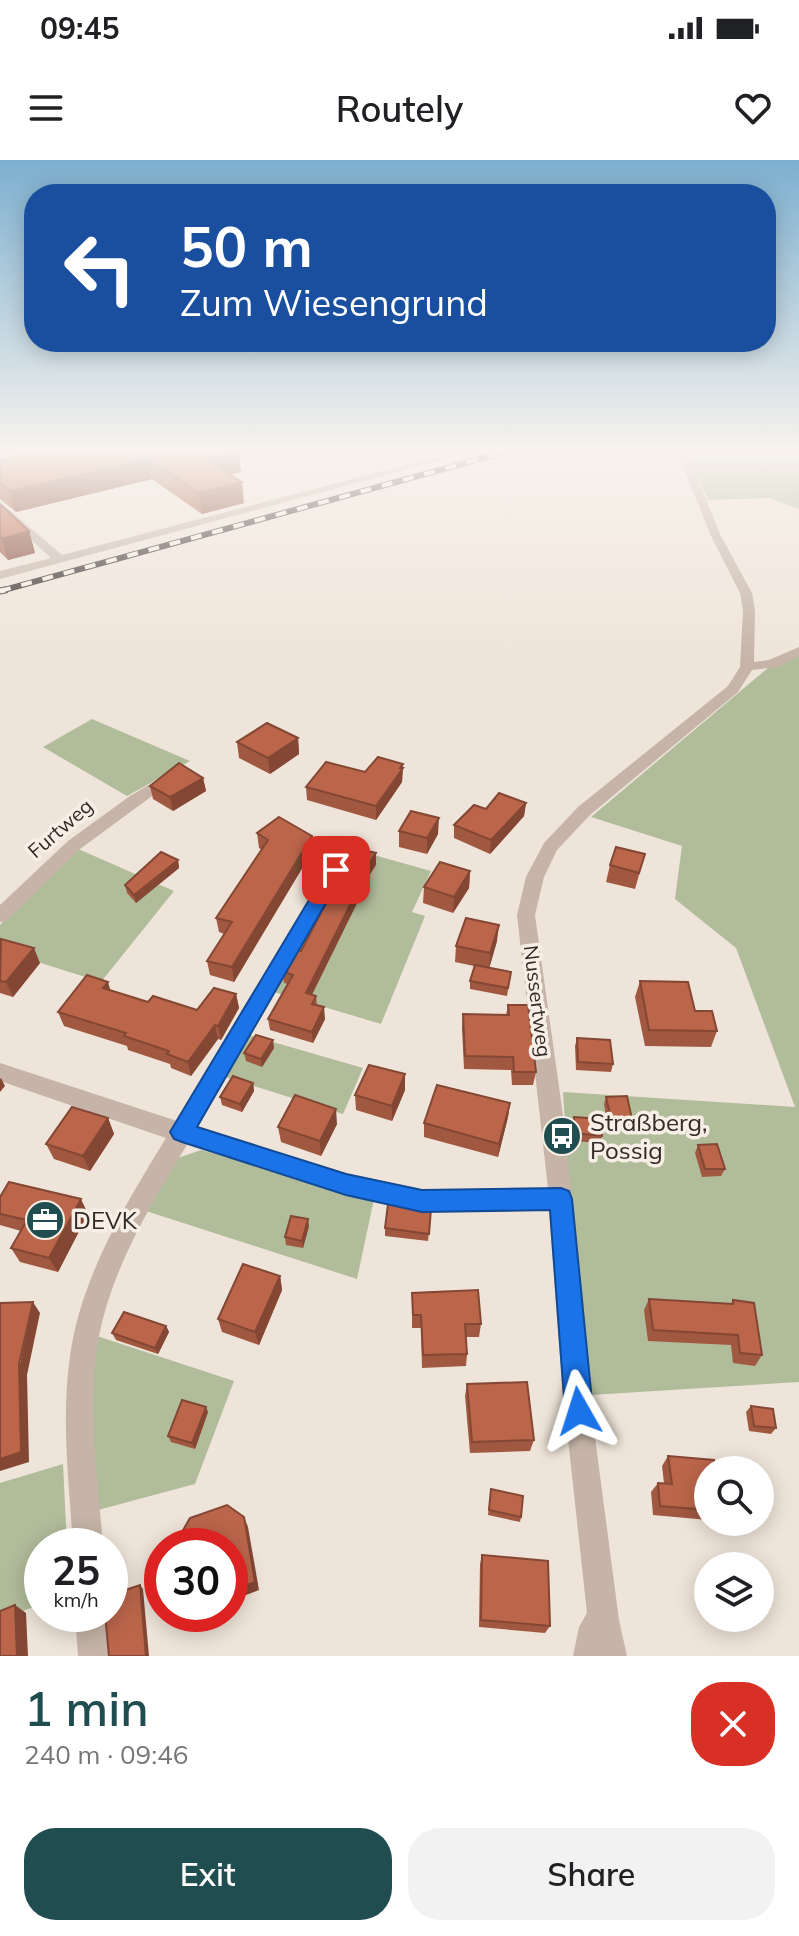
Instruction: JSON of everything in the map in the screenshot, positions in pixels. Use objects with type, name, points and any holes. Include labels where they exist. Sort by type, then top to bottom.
[{"type":"street","points":[[18,522],[60,560]]},
{"type":"street","points":[[0,575],[204,522]]},
{"type":"street","points":[[710,522],[746,593],[749,611],[747,667],[772,664],[799,651]]},
{"type":"street","name":"Nussertweg","points":[[611,1656],[603,1620],[575,1384],[561,1199],[526,915],[535,877],[550,847],[584,811],[733,689],[747,667]]},
{"type":"street","name":"Furtweg","points":[[0,916],[70,846],[110,815],[157,785]]},
{"type":"street","points":[[87,1528],[80,1379],[88,1325],[128,1227],[345,853]]},
{"type":"street","points":[[0,1072],[114,1109],[155,1126],[346,1184],[422,1201],[561,1199]]},
{"type":"street","points":[[589,1656],[595,1627],[603,1620]]},
{"type":"street","points":[[92,1632],[94,1656]]},
{"type":"green space","points":[[799,654],[799,1382],[591,1395],[573,1258],[563,1092],[795,1107],[736,948],[675,899],[682,846],[591,817],[768,668]]},
{"type":"green space","points":[[92,719],[190,761],[127,796],[43,747]]},
{"type":"green space","points":[[76,848],[174,891],[101,982],[0,950],[0,925],[39,881]]},
{"type":"green space","points":[[356,850],[431,871],[412,912],[425,916],[381,1024],[274,992]]},
{"type":"green space","points":[[249,1035],[363,1068],[343,1114],[225,1077]]},
{"type":"green space","points":[[201,1150],[374,1199],[357,1279],[146,1211],[178,1158]]},
{"type":"green space","points":[[94,1335],[234,1381],[195,1484],[98,1510],[91,1397]]},
{"type":"green space","points":[[63,1464],[66,1528],[24,1528],[24,1610],[0,1619],[0,1483]]},
{"type":"building","points":[[0,522],[19,522],[29,531],[2,539]]},
{"type":"building","points":[[267,723],[298,738],[268,758],[237,742]]},
{"type":"building","points":[[378,757],[403,764],[400,768],[403,768],[376,806],[306,787],[326,762],[365,772]]},
{"type":"building","points":[[179,763],[203,778],[170,797],[150,786]]},
{"type":"building","points":[[499,793],[526,803],[491,840],[454,825],[474,805],[486,809]]},
{"type":"building","points":[[411,811],[439,818],[427,838],[399,831]]},
{"type":"building","points":[[279,817],[312,836],[232,967],[207,961],[232,922],[216,918],[268,840],[257,833]]},
{"type":"building","points":[[616,847],[645,854],[639,873],[610,865]]},
{"type":"building","points":[[355,848],[376,853],[353,888],[358,889],[306,993],[316,996],[312,1004],[324,1007],[312,1032],[268,1019],[293,975],[282,971],[295,949],[301,951]]},
{"type":"building","points":[[161,852],[178,860],[134,895],[125,885]]},
{"type":"building","points":[[440,862],[470,871],[454,897],[424,887]]},
{"type":"building","points":[[466,918],[499,925],[490,953],[456,946]]},
{"type":"building","points":[[1,939],[34,948],[6,982],[0,981]]},
{"type":"building","points":[[475,965],[511,972],[508,988],[470,981]]},
{"type":"building","points":[[87,975],[108,982],[103,988],[148,1002],[153,996],[197,1010],[214,988],[236,994],[218,1026],[215,1025],[188,1062],[167,1054],[169,1051],[124,1036],[126,1033],[58,1012]]},
{"type":"building","points":[[640,981],[688,982],[695,1011],[712,1011],[717,1031],[649,1030]]},
{"type":"building","points":[[508,1005],[528,1005],[536,1072],[514,1072],[513,1057],[465,1056],[463,1014],[509,1015]]},
{"type":"building","points":[[256,1035],[273,1040],[261,1059],[244,1053]]},
{"type":"building","points":[[577,1038],[610,1040],[613,1064],[578,1062]]},
{"type":"building","points":[[369,1065],[405,1074],[392,1106],[355,1095]]},
{"type":"building","points":[[233,1076],[253,1083],[240,1104],[220,1097]]},
{"type":"building","points":[[437,1085],[510,1103],[499,1144],[424,1123]]},
{"type":"building","points":[[295,1095],[336,1109],[320,1141],[278,1127]]},
{"type":"building","points":[[627,1096],[632,1119],[611,1119],[606,1097]]},
{"type":"building","points":[[72,1107],[108,1118],[83,1156],[46,1144]]},
{"type":"building","points":[[574,1117],[601,1119],[602,1136],[575,1133]]},
{"type":"building","points":[[717,1144],[725,1169],[705,1169],[698,1145]]},
{"type":"building","points":[[9,1182],[81,1199],[49,1258],[11,1248],[27,1220],[0,1214],[0,1197]]},
{"type":"building","points":[[388,1204],[431,1209],[429,1234],[385,1228]]},
{"type":"building","points":[[291,1216],[308,1219],[302,1241],[285,1237]]},
{"type":"building","points":[[243,1264],[280,1276],[255,1332],[218,1319]]},
{"type":"building","points":[[478,1290],[481,1324],[465,1324],[467,1354],[423,1355],[421,1315],[413,1315],[412,1293]]},
{"type":"building","points":[[649,1299],[754,1303],[762,1355],[740,1353],[738,1335],[653,1330]]},
{"type":"building","points":[[33,1302],[19,1364],[21,1452],[0,1459],[0,1303]]},
{"type":"building","points":[[124,1312],[166,1326],[155,1348],[112,1333]]},
{"type":"building","points":[[527,1382],[534,1440],[472,1442],[467,1384]]},
{"type":"building","points":[[182,1400],[206,1407],[192,1443],[168,1436]]},
{"type":"building","points":[[751,1406],[773,1409],[776,1428],[754,1426]]},
{"type":"building","points":[[668,1456],[694,1458],[694,1509],[660,1506],[658,1483],[672,1484]]},
{"type":"building","points":[[491,1489],[523,1496],[521,1517],[489,1510]]},
{"type":"building","points":[[227,1505],[244,1517],[246,1528],[184,1528],[190,1518]]},
{"type":"building","points":[[248,1541],[255,1582],[248,1585]]},
{"type":"building","points":[[482,1555],[548,1561],[550,1626],[481,1620]]},
{"type":"building","points":[[140,1585],[146,1656],[109,1656],[107,1632],[128,1632],[128,1589]]},
{"type":"building","points":[[15,1605],[17,1656],[0,1656],[0,1611]]},
{"type":"railway","points":[[5,590],[0,591],[251,522]]},
{"type":"place","name":"Straßberg, Possig","points":[[562,1136]]},
{"type":"place","name":"DEVK","points":[[45,1220]]},
{"type":"route","points":[[336,870],[182,1132],[346,1184],[422,1201],[561,1199],[579,1411]]}]
